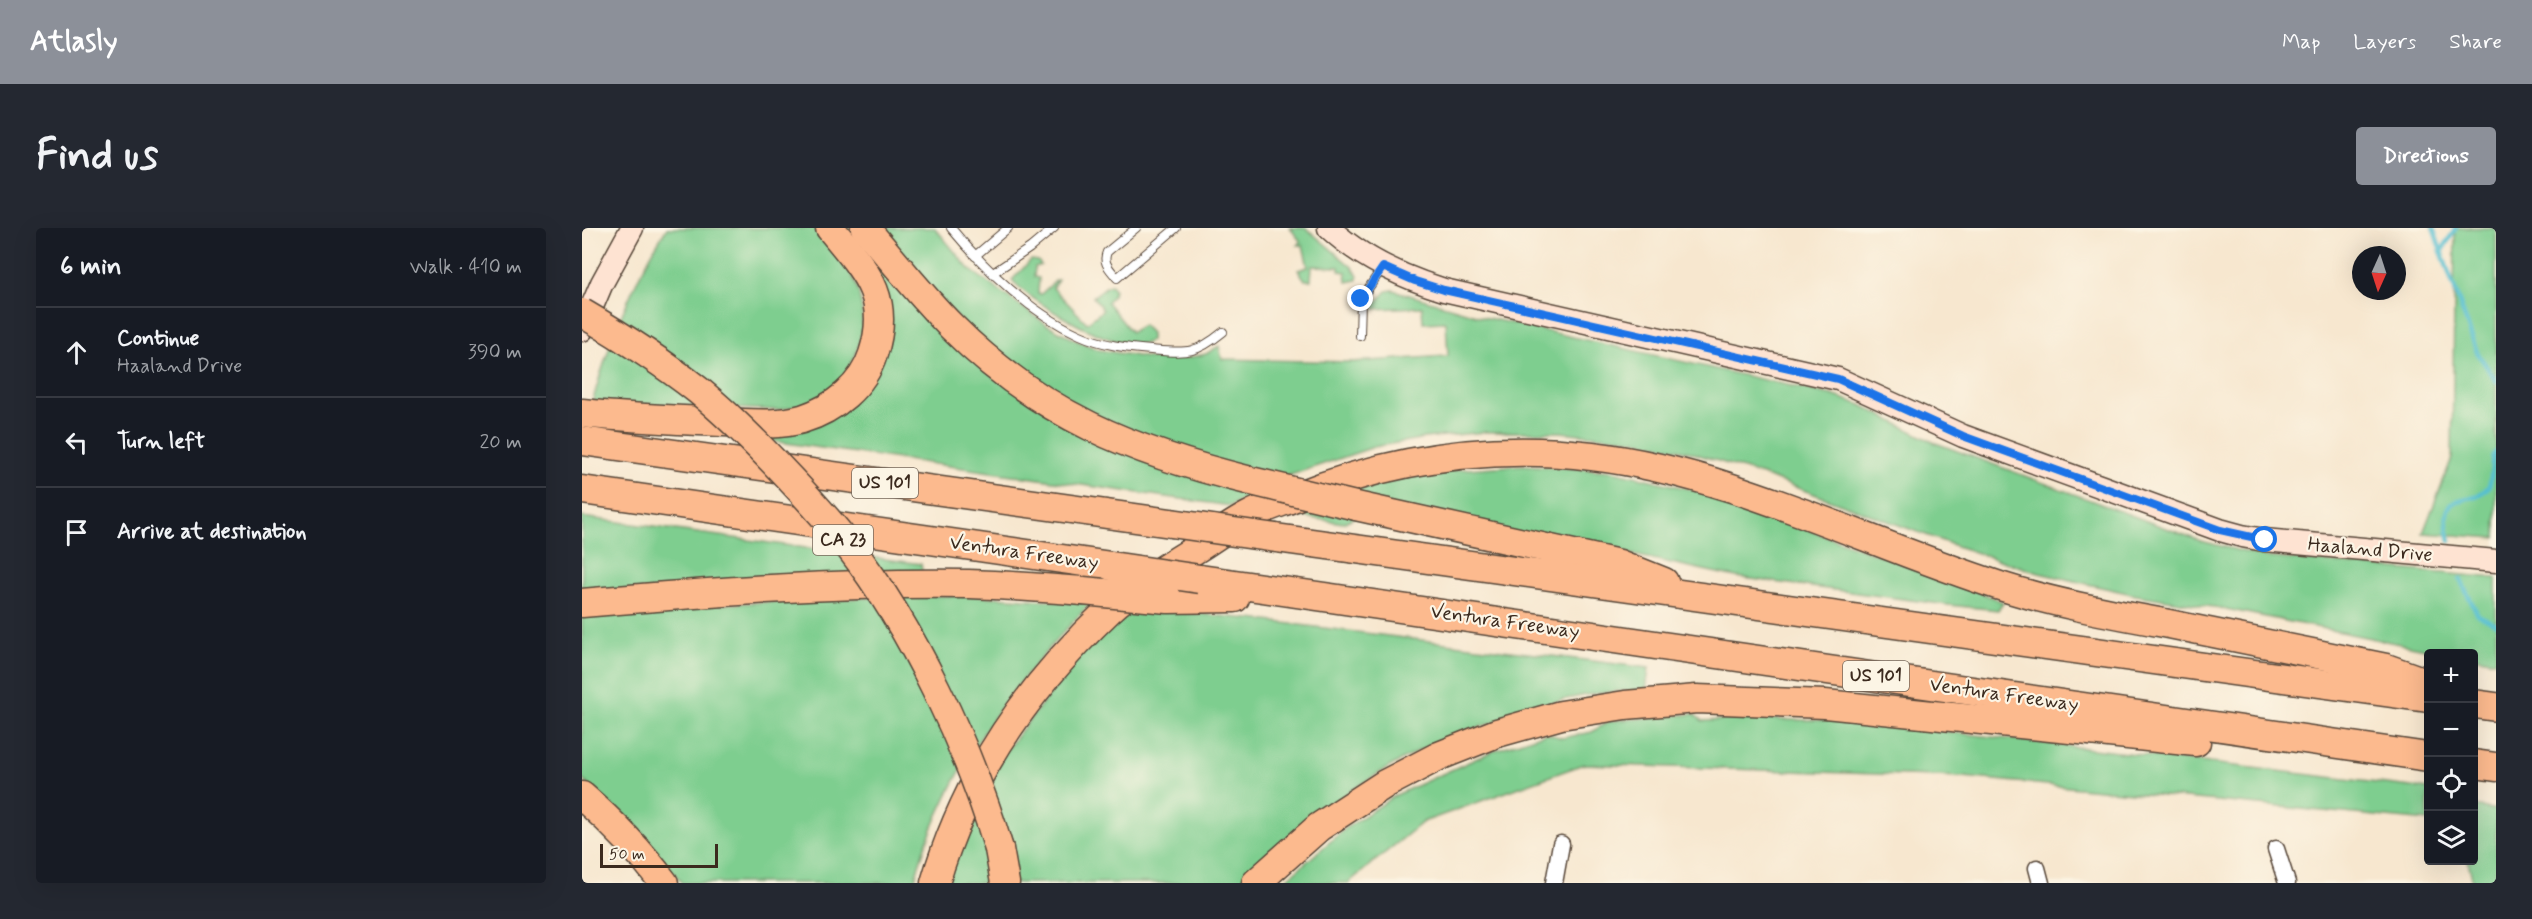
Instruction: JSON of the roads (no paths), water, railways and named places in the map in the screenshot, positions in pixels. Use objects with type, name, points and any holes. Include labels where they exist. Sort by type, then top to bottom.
[{"type":"highway","points":[[594,415],[772,423],[800,419],[839,401],[854,387],[870,364],[877,343],[881,317],[876,293],[856,260],[830,228]]},
{"type":"highway","points":[[865,228],[953,328],[995,365],[1043,400],[1090,427],[1150,453],[1189,465],[1356,506],[1619,564],[1702,598]]},
{"type":"highway","name":"CA 23","points":[[582,313],[624,338],[701,392],[753,440],[848,545],[888,604],[919,656],[982,794],[999,849],[1005,883]]},
{"type":"highway","name":"US 101","points":[[590,442],[2424,697]]},
{"type":"highway","points":[[935,883],[946,847],[994,747],[1034,690],[1118,603],[1143,583],[1250,515],[1334,482],[1411,462],[1472,453],[1530,452],[1590,456],[1654,466],[1721,485],[2001,587],[2073,605],[2386,668],[2424,682]]},
{"type":"highway","name":"Ventura Freeway","points":[[584,490],[2424,756]]},
{"type":"highway","points":[[582,603],[790,587],[918,584],[972,584],[1168,599],[1324,596]]},
{"type":"highway","points":[[1256,883],[1319,827],[1385,784],[1438,756],[1497,733],[1561,715],[1625,705],[1697,699],[1825,704],[2424,765]]},
{"type":"highway","points":[[2478,765],[2496,767]]},
{"type":"highway","points":[[2478,770],[2496,772]]},
{"type":"highway","points":[[582,796],[604,816],[664,883]]},
{"type":"street","points":[[582,330],[602,283],[632,228]]},
{"type":"street","name":"Haaland Drive","points":[[1329,228],[1360,253],[1383,267],[1415,281],[1444,290],[1838,379],[1963,436],[2220,530],[2265,540],[2496,561]]},
{"type":"street","points":[[1554,883],[1561,844]]},
{"type":"street","points":[[2276,849],[2287,883]]},
{"type":"lane","points":[[951,228],[975,256],[1043,315],[1081,336],[1122,348],[1190,351],[1202,348],[1223,332]]},
{"type":"lane","points":[[975,256],[1008,228]]},
{"type":"lane","points":[[993,273],[1030,248],[1054,228]]},
{"type":"lane","points":[[1136,228],[1107,252],[1105,257],[1105,262],[1117,278],[1176,228]]},
{"type":"lane","points":[[1360,336],[1361,299],[1383,267]]},
{"type":"waterway","points":[[2433,228],[2477,352],[2496,381]]},
{"type":"waterway","points":[[2441,252],[2456,228]]},
{"type":"waterway","points":[[2450,541],[2447,512],[2457,501],[2473,497],[2488,487],[2491,480],[2493,455],[2496,452]]},
{"type":"waterway","points":[[2460,579],[2478,615],[2496,624]]}]
